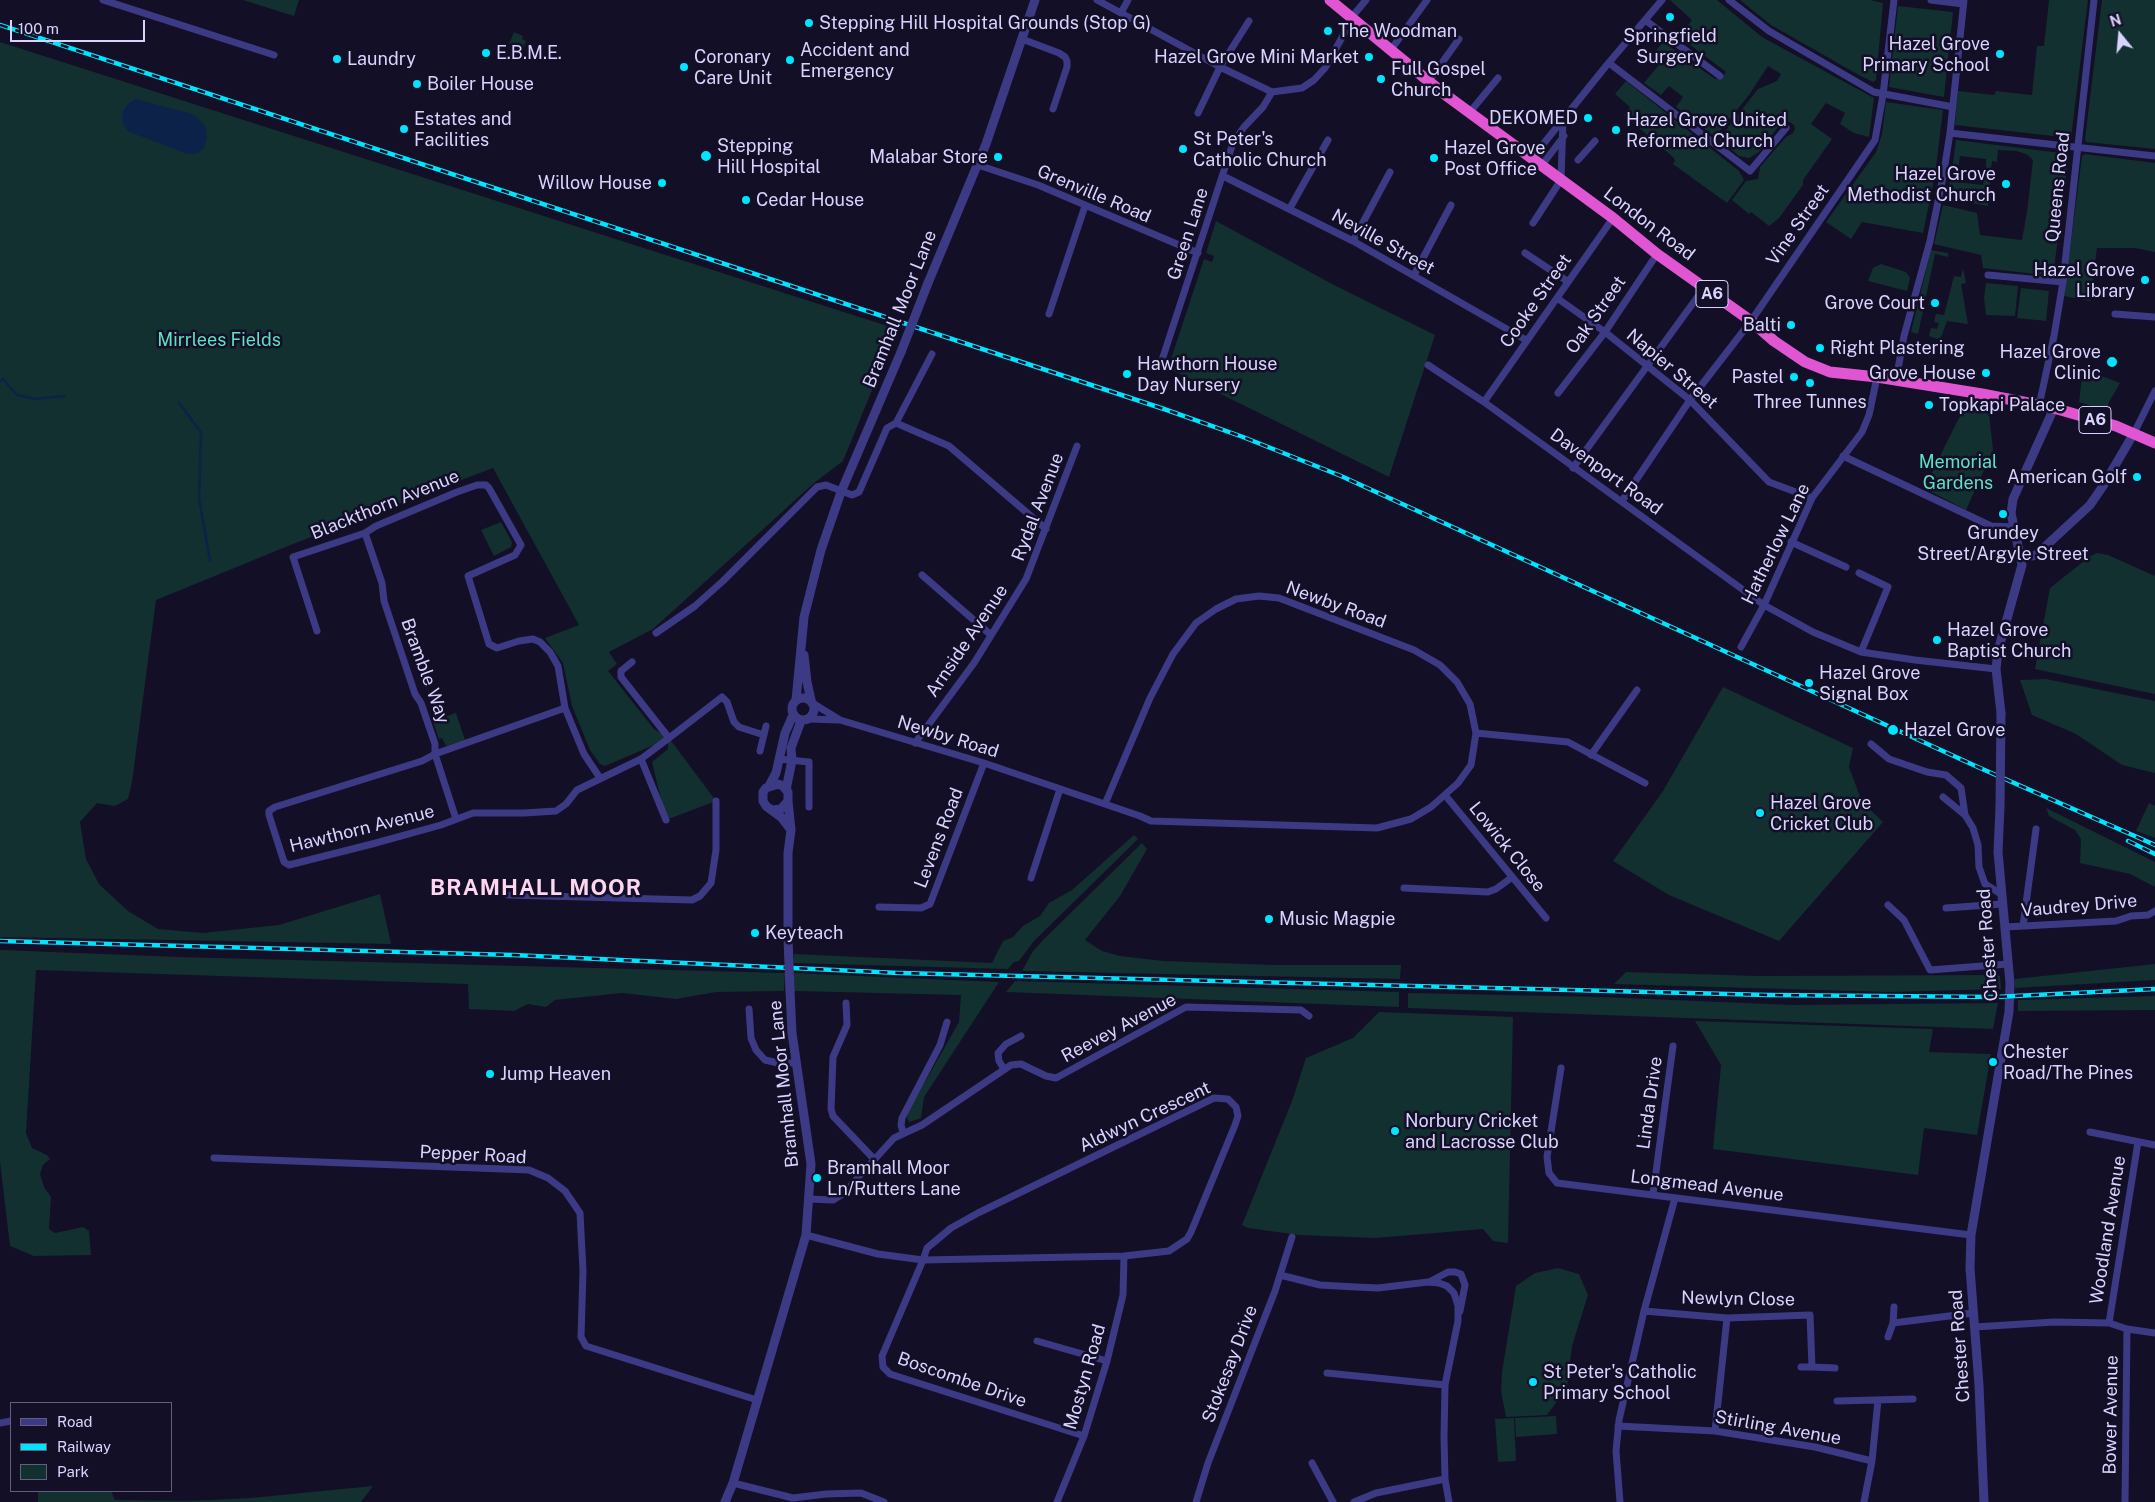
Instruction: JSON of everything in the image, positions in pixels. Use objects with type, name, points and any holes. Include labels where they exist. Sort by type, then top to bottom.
[{"type":"highway","name":"London Road","points":[[1330,0],[1429,81],[1613,218],[1657,254],[1805,362],[1830,372],[1896,380],[2054,408],[2134,433],[2155,443]]},
{"type":"street","points":[[104,0],[274,55]]},
{"type":"street","name":"Bramhall Moor Lane","points":[[796,700],[804,617],[821,550],[842,492],[978,165],[1035,0]]},
{"type":"street","points":[[1097,0],[1220,67],[1272,92],[1302,88],[1314,80],[1325,68],[1345,32]]},
{"type":"street","points":[[1122,13],[1128,0]]},
{"type":"street","points":[[1351,18],[1366,0]]},
{"type":"street","points":[[1390,51],[1427,0]]},
{"type":"street","points":[[1537,162],[1563,120],[1608,63],[1662,0]]},
{"type":"street","points":[[1729,0],[1769,31],[1874,92],[1953,107]]},
{"type":"street","name":"Vine Street","points":[[1622,501],[1690,400],[1751,321],[1875,140],[1883,95],[1894,0]]},
{"type":"street","points":[[1896,380],[1904,336],[1930,240],[1943,177],[1953,107],[1963,2],[1931,0]]},
{"type":"street","name":"Queens Road","points":[[2039,406],[2054,336],[2062,282],[2094,0]]},
{"type":"street","points":[[1645,20],[1720,76]]},
{"type":"street","points":[[1198,113],[1220,67],[1249,22]]},
{"type":"street","points":[[1022,39],[1066,56],[1068,60],[1054,109]]},
{"type":"street","points":[[1429,81],[1459,39]]},
{"type":"street","points":[[1608,63],[1750,171],[1786,128]]},
{"type":"street","points":[[1470,112],[1498,78]]},
{"type":"street","name":"Green Lane","points":[[1160,366],[1233,143],[1272,92]]},
{"type":"street","points":[[1533,223],[1561,180],[1563,120]]},
{"type":"street","points":[[1950,133],[2155,156]]},
{"type":"street","points":[[1537,162],[1564,135]]},
{"type":"street","points":[[1290,208],[1328,140]]},
{"type":"street","points":[[1578,160],[1595,142]]},
{"type":"street","name":"Grenville Road","points":[[978,165],[1038,185],[1198,253]]},
{"type":"street","points":[[1354,241],[1390,172]]},
{"type":"street","name":"Neville Street","points":[[1223,176],[1354,241],[1526,340]]},
{"type":"street","points":[[1414,275],[1451,205]]},
{"type":"street","points":[[1049,314],[1085,206]]},
{"type":"street","name":"Cooke Street","points":[[1484,402],[1613,218]]},
{"type":"street","points":[[1525,253],[1567,281]]},
{"type":"street","name":"Oak Street","points":[[1558,393],[1605,332],[1657,254]]},
{"type":"street","points":[[1988,275],[2062,282]]},
{"type":"street","points":[[1573,468],[1704,288]]},
{"type":"street","name":"Napier Street","points":[[1557,298],[1605,332],[1690,400],[1769,482],[1812,498]]},
{"type":"street","points":[[2115,314],[2155,317]]},
{"type":"street","points":[[656,632],[695,606],[724,581],[817,487],[826,485],[852,495],[859,492],[887,428],[896,423],[932,354]]},
{"type":"street","name":"Davenport Road","points":[[1428,365],[1484,402],[1764,606],[1813,632],[1861,652],[1996,669]]},
{"type":"street","name":"Hatherlow Lane","points":[[1741,647],[1764,606],[1812,498],[1866,425],[1877,377]]},
{"type":"street","points":[[2054,408],[2013,499],[2011,512],[2013,527],[2021,559],[2036,555],[2090,505],[2104,486],[2155,391]]},
{"type":"street","points":[[896,423],[949,446],[1046,529]]},
{"type":"street","name":"Rydal Avenue","points":[[1026,579],[1077,446]]},
{"type":"street","points":[[1843,456],[1991,526],[2013,527]]},
{"type":"street","name":"Blackthorn Avenue","points":[[317,631],[293,557],[365,533],[376,526],[457,492],[482,484],[489,488],[521,545],[515,555],[468,576],[487,638],[491,646],[495,648],[529,639],[537,640],[550,652],[558,666],[565,708],[584,754],[600,778]]},
{"type":"street","name":"Bramble Way","points":[[365,533],[415,694],[421,703],[435,744],[435,754],[456,819]]},
{"type":"street","points":[[1791,542],[1846,567]]},
{"type":"street","name":"Chester Road","points":[[1984,1502],[1973,1313],[1971,1235],[1979,1177],[2006,1036],[2009,1002],[2008,964],[1998,852],[2001,713],[1996,669],[2005,622],[2022,572],[2021,559]]},
{"type":"street","points":[[1859,573],[1888,586],[1861,652]]},
{"type":"street","points":[[922,575],[992,635]]},
{"type":"street","name":"Arnside Avenue","points":[[915,743],[974,663],[1026,579]]},
{"type":"street","name":"Newby Road","points":[[801,718],[840,720],[984,763],[1151,821],[1377,828],[1410,819],[1431,807],[1458,783],[1471,765],[1476,733],[1470,704],[1457,682],[1440,665],[1414,650],[1279,598],[1259,596],[1236,599],[1216,609],[1196,623],[1173,654],[1150,698],[1105,804]]},
{"type":"street","name":"Bramhall Moor Lane","points":[[802,633],[807,682],[812,702]]},
{"type":"street","points":[[632,662],[620,675],[624,683],[669,738]]},
{"type":"street","points":[[1591,755],[1637,690]]},
{"type":"street","name":"Hawthorn Avenue","points":[[565,708],[435,754],[422,761],[274,807],[269,811],[268,815],[284,862],[289,865],[441,825],[478,812],[524,813],[556,811],[566,804],[573,793],[641,759],[722,698],[727,702],[734,722],[739,727],[764,736]]},
{"type":"street","points":[[791,830],[781,817],[766,806],[763,801],[763,792],[769,786],[776,773],[785,733],[801,718],[815,712],[812,702],[804,698],[796,700],[792,707],[801,718]]},
{"type":"street","name":"Newby Road","points":[[812,702],[840,720]]},
{"type":"street","name":"Bramhall Moor Lane","points":[[725,1502],[733,1484],[806,1235],[811,1164],[796,1063],[790,991],[788,854],[791,830],[786,790],[792,760],[793,742],[801,718]]},
{"type":"street","points":[[760,751],[766,726]]},
{"type":"street","points":[[1476,733],[1568,742],[1645,783]]},
{"type":"street","points":[[1871,744],[1889,758],[1927,772],[1946,775],[1961,788],[1965,815]]},
{"type":"street","points":[[641,759],[666,820]]},
{"type":"street","points":[[779,759],[809,762],[809,807]]},
{"type":"street","name":"Levens Road","points":[[879,907],[921,908],[930,904],[984,763]]},
{"type":"street","points":[[769,786],[778,784],[786,790]]},
{"type":"street","points":[[1031,878],[1060,789]]},
{"type":"street","name":"Lowick Close","points":[[1445,795],[1511,878],[1546,918]]},
{"type":"street","points":[[1943,797],[1965,815],[1973,828],[1978,845],[1979,867],[1985,884],[2002,899]]},
{"type":"street","points":[[508,895],[692,900],[700,896],[711,883],[716,850],[716,801]]},
{"type":"street","points":[[773,810],[781,809],[788,801]]},
{"type":"street","points":[[2023,926],[2036,829]]},
{"type":"street","points":[[1404,888],[1488,892],[1496,889],[1511,878]]},
{"type":"street","points":[[1946,908],[2002,899]]},
{"type":"street","points":[[1888,905],[1904,920],[1930,970],[2008,964]]},
{"type":"street","name":"Vaudrey Drive","points":[[2005,927],[2116,921],[2155,912]]},
{"type":"street","points":[[846,1003],[847,1025],[833,1057],[831,1109],[834,1116],[874,1159]]},
{"type":"street","name":"Reevey Avenue","points":[[809,1200],[833,1200],[843,1194],[894,1138],[903,1132],[922,1125],[1011,1065],[1021,1064],[1046,1076],[1056,1078],[1186,1008],[1301,1010],[1310,1016]]},
{"type":"street","points":[[749,1009],[751,1038],[756,1050],[765,1060],[778,1063],[796,1063]]},
{"type":"street","points":[[903,1132],[902,1118],[940,1045],[947,1022]]},
{"type":"street","points":[[1004,1069],[999,1061],[998,1053],[1006,1044],[1021,1036]]},
{"type":"street","name":"Linda Drive","points":[[1653,1194],[1673,1046]]},
{"type":"street","name":"Longmead Avenue","points":[[1561,1068],[1547,1157],[1549,1173],[1557,1183],[1971,1235]]},
{"type":"street","name":"Aldwyn Crescent","points":[[806,1235],[878,1254],[923,1260],[1124,1256],[1169,1251],[1187,1239],[1191,1232],[1238,1116],[1236,1107],[1228,1099],[1214,1098],[978,1213],[951,1228],[927,1248],[923,1260]]},
{"type":"street","points":[[2090,1132],[2155,1145]]},
{"type":"street","name":"Woodland Avenue","points":[[2108,1323],[2138,1142]]},
{"type":"street","name":"Pepper Road","points":[[214,1158],[529,1170],[548,1178],[565,1191],[580,1213],[583,1271],[581,1337],[586,1346],[757,1400]]},
{"type":"street","points":[[1620,1502],[1616,1451],[1618,1426],[1644,1311],[1675,1198]]},
{"type":"street","name":"Stokesay Drive","points":[[1196,1502],[1208,1463],[1280,1275],[1292,1238]]},
{"type":"street","name":"Mostyn Road","points":[[1057,1502],[1084,1436],[1107,1361],[1123,1295],[1124,1256]]},
{"type":"street","name":"Boscombe Drive","points":[[923,1260],[882,1356],[883,1367],[890,1374],[1084,1436]]},
{"type":"street","points":[[1428,1282],[1448,1272],[1455,1272],[1461,1274],[1465,1285],[1445,1385],[1445,1479],[1449,1502]]},
{"type":"street","points":[[1280,1275],[1320,1285],[1348,1287],[1378,1288],[1428,1282],[1439,1283],[1447,1286],[1454,1293],[1458,1306],[1458,1321]]},
{"type":"street","points":[[1888,1337],[1893,1323],[1894,1307]]},
{"type":"street","name":"Newlyn Close","points":[[1644,1311],[1727,1318],[1810,1315],[1812,1367]]},
{"type":"street","points":[[1893,1323],[1973,1313]]},
{"type":"street","points":[[1715,1431],[1727,1318]]},
{"type":"street","points":[[1975,1327],[2054,1322],[2108,1323],[2127,1329],[2155,1333]]},
{"type":"street","name":"Bower Avenue","points":[[2125,1502],[2127,1329]]},
{"type":"street","points":[[1037,1341],[1107,1361]]},
{"type":"street","points":[[1801,1367],[1835,1368]]},
{"type":"street","points":[[1326,1374],[1445,1385]]},
{"type":"street","points":[[1837,1401],[1913,1398]]},
{"type":"street","points":[[1864,1502],[1872,1461],[1878,1400]]},
{"type":"street","name":"Stirling Avenue","points":[[1618,1426],[1715,1431],[1815,1447],[1872,1461]]},
{"type":"street","points":[[1312,1462],[1333,1502]]},
{"type":"street","points":[[1354,1502],[1376,1493],[1445,1479]]},
{"type":"street","points":[[733,1484],[793,1498],[826,1494],[861,1493],[884,1502]]},
{"type":"green space","points":[[243,0],[299,0],[294,16]]},
{"type":"green space","points":[[1670,0],[1717,0],[1762,37],[1874,98],[1869,137],[1854,133],[1840,124],[1845,113],[1826,103],[1811,124],[1832,139],[1803,180],[1803,185],[1779,218],[1769,226],[1751,212],[1749,214],[1732,200],[1746,181],[1758,179],[1760,167],[1786,137],[1793,133],[1794,125],[1790,122],[1781,123],[1759,152],[1749,158],[1739,156],[1719,139],[1758,89],[1777,81],[1781,74],[1768,66],[1749,95],[1715,137],[1676,107],[1683,97],[1669,86],[1661,95],[1644,83],[1662,61],[1653,54],[1663,42],[1715,79],[1722,78],[1726,72],[1680,37],[1692,20]]},
{"type":"green space","points":[[1740,0],[1870,0],[1883,3],[1876,80],[1873,82],[1857,74],[1771,25]]},
{"type":"green space","points":[[2049,0],[2088,0],[2071,138],[1955,125],[1958,91],[1994,95],[1996,91],[2032,95],[2037,46],[2044,46]]},
{"type":"green space","points":[[2102,0],[2155,0],[2155,149],[2086,142]]},
{"type":"green space","points":[[1898,6],[1953,12],[1944,97],[1889,87]]},
{"type":"green space","points":[[514,32],[523,36],[522,39],[526,41],[521,53],[515,51],[517,47],[509,44]]},
{"type":"green space","name":"Mirrlees Fields","points":[[0,42],[897,329],[843,461],[814,483],[653,629],[609,652],[617,664],[608,671],[654,729],[669,738],[716,801],[666,820],[652,762],[668,749],[668,739],[605,766],[600,764],[590,750],[572,706],[563,663],[545,638],[579,625],[493,468],[293,544],[156,600],[132,782],[128,799],[115,806],[97,803],[80,822],[86,859],[99,884],[128,911],[158,929],[203,933],[279,925],[380,894],[391,944],[0,937]]},
{"type":"green space","points":[[1626,81],[1739,171],[1744,180],[1727,203],[1673,164],[1674,158],[1624,115],[1630,107],[1615,94]]},
{"type":"green space","points":[[1886,102],[1943,110],[1935,175],[1923,233],[1862,222],[1851,239],[1826,222],[1876,152],[1882,134]]},
{"type":"green space","points":[[1956,140],[2069,154],[2053,276],[1983,268],[1981,255],[1934,244],[1943,205],[1977,213],[1980,235],[2022,240],[2033,160],[2028,155],[2017,151],[1998,150],[1997,162],[1992,161],[1991,170],[1986,169],[1986,159],[1960,156],[1957,182],[1983,185],[1985,174],[1991,175],[1988,206],[1945,198],[1951,177]]},
{"type":"green space","points":[[2085,154],[2155,163],[2155,252],[2135,248],[2097,248],[2090,301],[2064,296],[2082,156]]},
{"type":"green space","points":[[1216,221],[1334,285],[1435,335],[1389,477],[1168,368],[1204,259],[1212,262],[1214,256],[1206,253]]},
{"type":"green space","points":[[1931,250],[1948,253],[1948,257],[1935,254],[1918,334],[1911,332]]},
{"type":"green space","points":[[1881,264],[1906,272],[1910,278],[1907,291],[1868,281],[1873,268]]},
{"type":"green space","points":[[1963,268],[1966,283],[1961,284],[1968,324],[1947,321],[1940,340],[1929,336],[1931,328],[1937,329],[1939,323],[1934,322],[1936,314],[1944,315],[1954,276],[1961,277]]},
{"type":"green space","points":[[1986,283],[2018,286],[2015,316],[1986,315],[1984,298]]},
{"type":"green space","points":[[2021,288],[2049,291],[2046,321],[2017,318]]},
{"type":"green space","points":[[2083,369],[2120,383],[2106,411],[2079,402]]},
{"type":"green space","name":"Memorial Gardens","points":[[1965,406],[1989,413],[1993,450],[1966,510],[1924,488]]},
{"type":"green space","points":[[501,522],[512,542],[511,547],[494,556],[481,530]]},
{"type":"green space","points":[[2097,553],[2108,555],[2155,576],[2155,694],[2035,669],[2050,588],[2089,557]]},
{"type":"green space","points":[[2046,679],[2155,701],[2155,773],[2122,765],[2076,734],[2032,715],[2020,680]]},
{"type":"green space","name":"Hazel Grove Cricket Club","points":[[1723,687],[1853,748],[1849,767],[1862,802],[1883,822],[1779,941],[1669,895],[1613,861],[1663,791]]},
{"type":"green space","points":[[456,713],[465,740],[446,746],[442,738],[439,739],[433,721]]},
{"type":"green space","points":[[2149,803],[2155,806],[2155,838],[2136,831]]},
{"type":"green space","points":[[2046,808],[2155,862],[2155,887],[2130,874],[2080,863],[2081,839],[2075,830],[2049,816]]},
{"type":"green space","points":[[1134,835],[1138,839],[1034,941],[1019,961],[1014,962],[1008,969],[793,963],[794,954],[992,963],[1003,941],[1013,937],[1023,926],[1040,916],[1049,903],[1072,890]]},
{"type":"green space","points":[[1142,843],[1147,849],[1120,896],[1085,940],[1102,951],[1120,956],[1163,961],[1274,965],[1401,965],[1400,979],[1022,971],[1033,951],[1044,939]]},
{"type":"green space","points":[[0,950],[180,957],[785,973],[784,991],[716,992],[676,999],[622,993],[555,1000],[546,1007],[528,1004],[514,1011],[469,1009],[468,984],[36,970],[26,1133],[32,1148],[47,1155],[50,1159],[43,1165],[40,1174],[44,1187],[51,1197],[49,1229],[55,1233],[83,1227],[89,1231],[91,1255],[34,1256],[10,1246],[0,1162]]},
{"type":"green space","points":[[2155,964],[2155,980],[2015,988],[2015,979]]},
{"type":"green space","points":[[1626,972],[1759,976],[1996,975],[2000,976],[2001,989],[1889,992],[1614,984]]},
{"type":"green space","points":[[794,973],[999,982],[924,1097],[921,1118],[909,1122],[907,1118],[908,1112],[959,1022],[961,995],[794,991]]},
{"type":"green space","points":[[1015,981],[1399,992],[1399,1007],[1006,992]]},
{"type":"green space","points":[[1408,993],[1602,997],[1792,1005],[1998,1003],[1993,1029],[1408,1008]]},
{"type":"green space","points":[[2155,996],[2155,1010],[2018,1011],[2018,1000]]},
{"type":"green space","name":"Norbury Cricket and Lacrosse Club","points":[[1379,1012],[1513,1017],[1508,1243],[1493,1241],[1483,1229],[1375,1238],[1299,1235],[1248,1228],[1242,1225],[1292,1101],[1306,1058],[1353,1038]]},
{"type":"green space","points":[[1695,1021],[1933,1029],[1929,1052],[1991,1054],[1977,1135],[1924,1128],[1918,1175],[1713,1149],[1721,1065]]},
{"type":"green space","points":[[1558,1268],[1579,1274],[1588,1295],[1572,1346],[1567,1388],[1547,1415],[1506,1417],[1501,1391],[1502,1372],[1516,1286],[1535,1273]]},
{"type":"green space","points":[[1556,1416],[1557,1434],[1516,1437],[1515,1418]]},
{"type":"green space","points":[[1514,1418],[1516,1461],[1498,1462],[1495,1419]]},
{"type":"green space","points":[[373,1486],[361,1502],[38,1502],[38,1492],[111,1492],[115,1500],[188,1501],[251,1498]]},
{"type":"water","points":[[135,99],[196,116],[205,125],[207,137],[204,148],[198,153],[188,154],[127,131],[122,121],[123,112],[127,105]]},
{"type":"waterway","points":[[0,381],[3,379],[17,395],[35,399],[64,396]]},
{"type":"waterway","points":[[179,403],[201,432],[199,498],[210,561]]},
{"type":"railway","points":[[0,25],[1164,409],[1243,437],[1341,476],[1980,768],[2155,845]]},
{"type":"railway","points":[[2128,841],[2155,854]]},
{"type":"railway","points":[[0,941],[513,955],[899,973],[1768,995],[1995,997],[2155,989]]},
{"type":"place","name":"Springfield Surgery","points":[[1670,17]]},
{"type":"place","name":"Stepping Hill Hospital Grounds (Stop G)","points":[[809,23]]},
{"type":"place","name":"The Woodman","points":[[1328,31]]},
{"type":"place","name":"E.B.M.E.","points":[[486,53]]},
{"type":"place","name":"Hazel Grove Primary School","points":[[2000,54]]},
{"type":"place","name":"Hazel Grove Mini Market","points":[[1369,57]]},
{"type":"place","name":"Laundry","points":[[337,59]]},
{"type":"place","name":"Accident and Emergency","points":[[790,60]]},
{"type":"place","name":"Coronary Care Unit","points":[[684,67]]},
{"type":"place","name":"Full Gospel Church","points":[[1381,79]]},
{"type":"place","name":"Boiler House","points":[[417,84]]},
{"type":"place","name":"DEKOMED","points":[[1588,118]]},
{"type":"place","name":"Estates and Facilities","points":[[404,129]]},
{"type":"place","name":"Hazel Grove United Reformed Church","points":[[1616,130]]},
{"type":"place","name":"St Peter's Catholic Church","points":[[1183,149]]},
{"type":"place","name":"Stepping Hill Hospital","points":[[706,156]]},
{"type":"place","name":"Malabar Store","points":[[998,157]]},
{"type":"place","name":"Hazel Grove Post Office","points":[[1434,158]]},
{"type":"place","name":"Willow House","points":[[662,183]]},
{"type":"place","name":"Hazel Grove Methodist Church","points":[[2006,184]]},
{"type":"place","name":"Cedar House","points":[[746,200]]},
{"type":"place","name":"Hazel Grove Library","points":[[2145,280]]},
{"type":"place","name":"Grove Court","points":[[1935,303]]},
{"type":"place","name":"Balti","points":[[1791,325]]},
{"type":"place","name":"Right Plastering","points":[[1820,348]]},
{"type":"place","name":"Hazel Grove Clinic","points":[[2112,362]]},
{"type":"place","name":"Grove House","points":[[1986,373]]},
{"type":"place","name":"Hawthorn House Day Nursery","points":[[1127,374]]},
{"type":"place","name":"Pastel","points":[[1794,377]]},
{"type":"place","name":"Three Tunnes","points":[[1810,383]]},
{"type":"place","name":"Topkapi Palace","points":[[1929,405]]},
{"type":"place","name":"American Golf","points":[[2137,477]]},
{"type":"place","name":"Grundey Street/Argyle Street","points":[[2003,514]]},
{"type":"place","name":"Hazel Grove Baptist Church","points":[[1937,640]]},
{"type":"place","name":"Hazel Grove Signal Box","points":[[1809,683]]},
{"type":"place","name":"Hazel Grove","points":[[1893,730]]},
{"type":"place","name":"Hazel Grove Cricket Club","points":[[1760,813]]},
{"type":"place","name":"Music Magpie","points":[[1269,919]]},
{"type":"place","name":"Keyteach","points":[[755,933]]},
{"type":"place","name":"Chester Road/The Pines","points":[[1993,1062]]},
{"type":"place","name":"Jump Heaven","points":[[490,1074]]},
{"type":"place","name":"Norbury Cricket and Lacrosse Club","points":[[1395,1131]]},
{"type":"place","name":"Bramhall Moor Ln/Rutters Lane","points":[[817,1178]]},
{"type":"place","name":"St Peter's Catholic Primary School","points":[[1533,1382]]},
{"type":"district","name":"BRAMHALL MOOR","points":[[536,888]]}]
